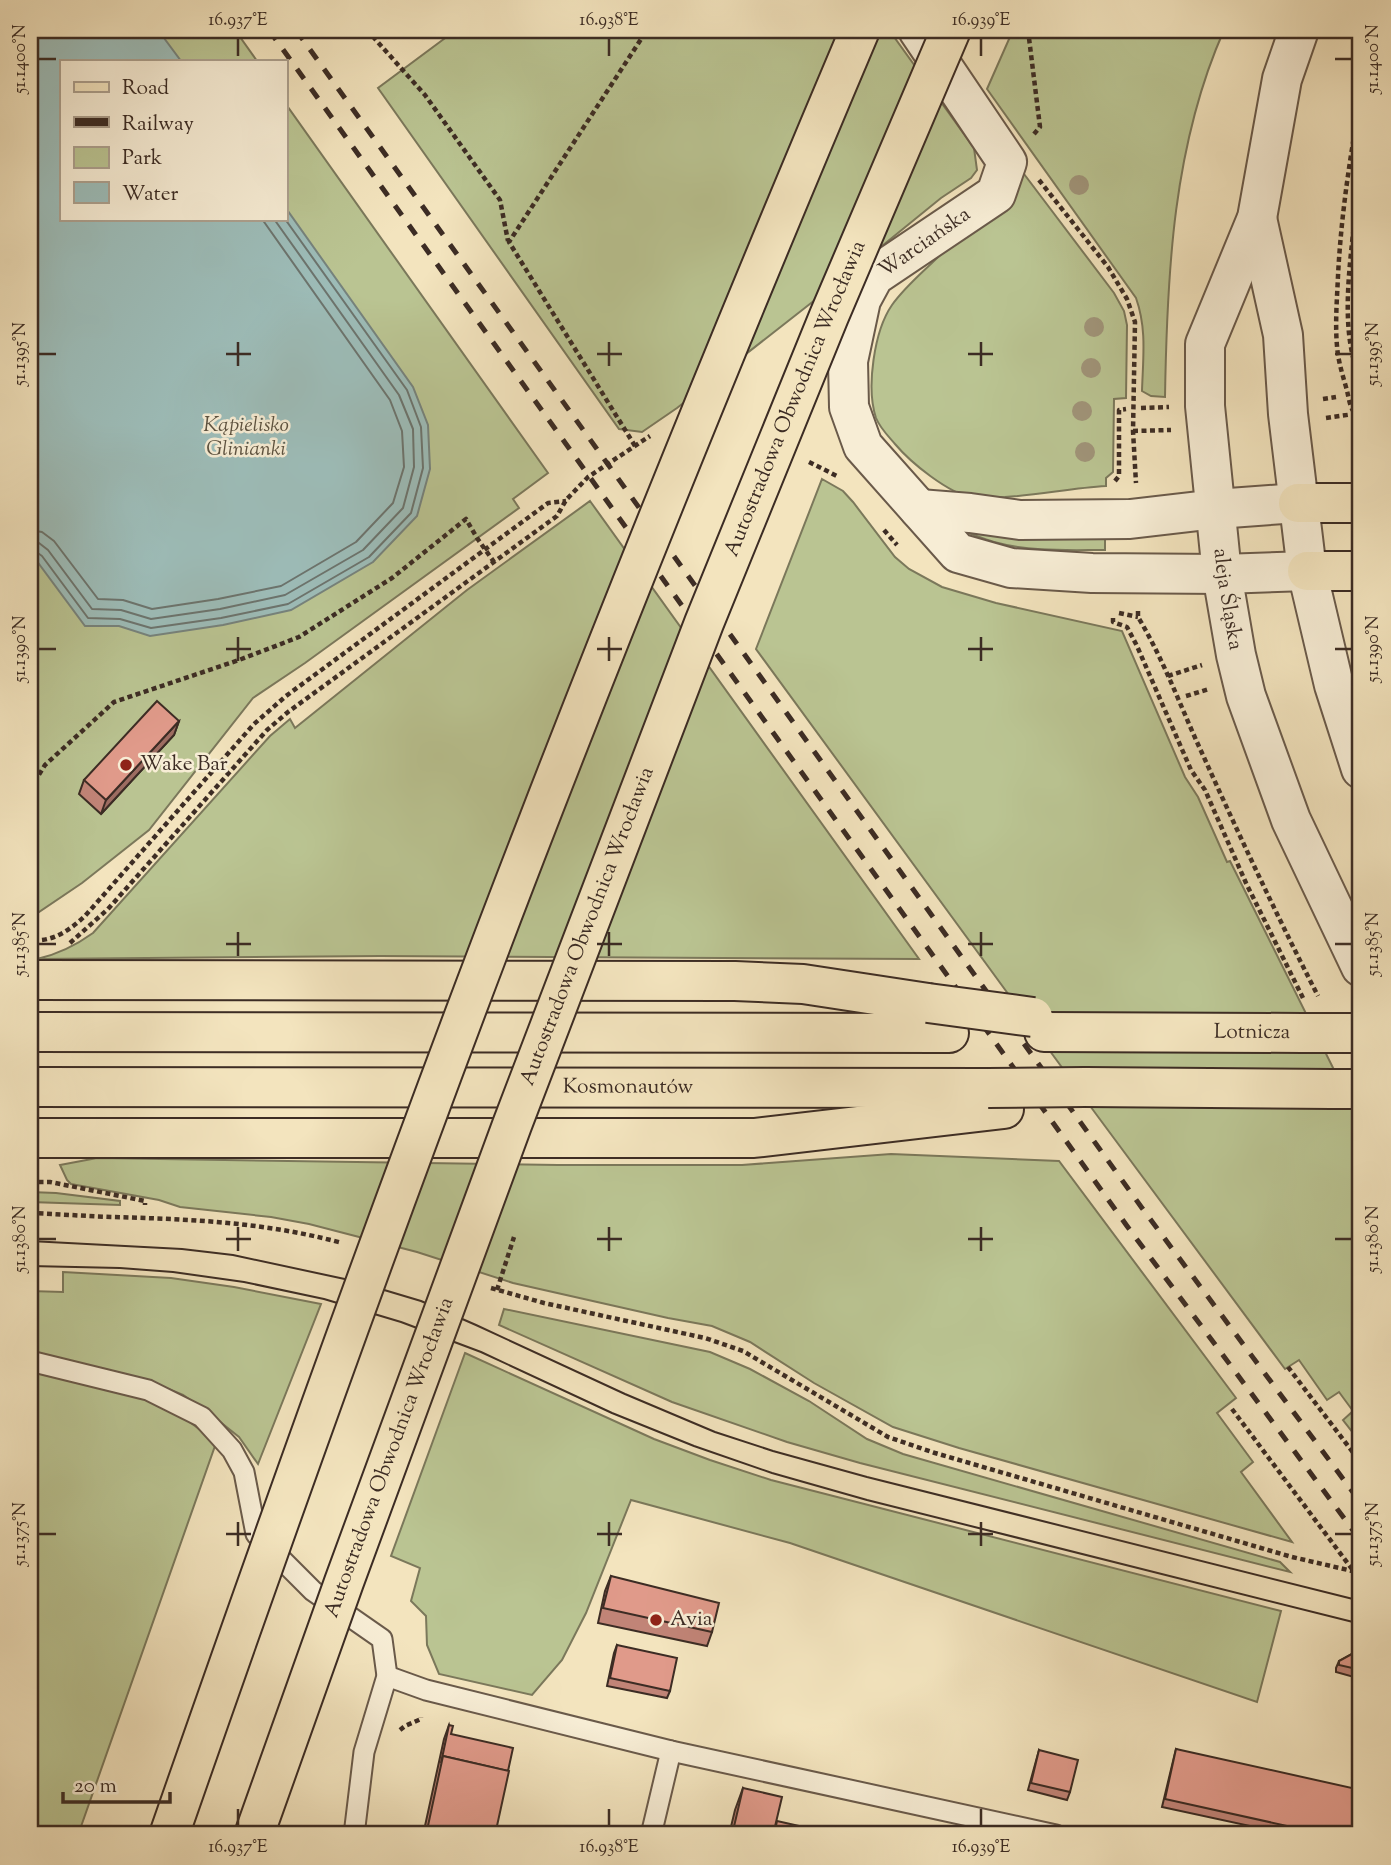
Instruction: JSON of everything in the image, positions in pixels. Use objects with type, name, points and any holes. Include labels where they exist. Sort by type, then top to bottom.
[{"type":"main road","points":[[169,1835],[277,1525],[414,1148],[534,832],[750,292],[860,30]]},
{"type":"main road","name":"Autostradowa Obwodnica Wrocławia","points":[[254,1835],[512,1125],[699,635],[829,316],[951,30]]},
{"type":"main road","points":[[1298,503],[1361,503]]},
{"type":"main road","points":[[1307,571],[1361,571]]},
{"type":"main road","points":[[30,980],[735,981],[803,984],[938,1018]]},
{"type":"main road","name":"Lotnicza","points":[[938,1018],[1142,1033],[1309,1011],[1361,1033]]},
{"type":"main road","points":[[30,1032],[938,1018]]},
{"type":"main road","name":"Kosmonautów","points":[[30,1087],[996,1099]]},
{"type":"main road","points":[[30,1138],[754,1138],[996,1099],[1142,1089],[1347,1089]]},
{"type":"street","points":[[918,30],[1007,162]]},
{"type":"street","name":"aleja Śląska","points":[[1299,30],[1282,79],[1257,218],[1205,344],[1205,406],[1222,574],[1246,696],[1291,820],[1361,967]]},
{"type":"street","name":"Warciańska","points":[[1007,162],[996,194],[874,276],[862,300],[848,361],[849,407],[863,446],[958,553],[1011,568],[1092,573],[1222,574],[1307,571]]},
{"type":"street","name":"aleja Śląska","points":[[1257,218],[1283,335],[1288,414],[1307,571],[1334,685],[1361,769]]},
{"type":"street","points":[[919,509],[1020,520],[1106,520],[1298,503]]},
{"type":"lane","points":[[30,1361],[148,1390],[202,1417],[232,1450],[244,1472],[256,1534],[313,1591],[382,1639],[387,1676],[364,1752],[354,1835]]},
{"type":"lane","points":[[387,1676],[426,1690],[671,1751],[1056,1835]]},
{"type":"lane","points":[[651,1835],[671,1751]]},
{"type":"path","points":[[62,945],[71,942],[108,909],[267,730],[557,516],[566,500],[588,477],[635,446],[509,242],[500,200],[425,95],[367,30]]},
{"type":"path","points":[[509,242],[647,30]]},
{"type":"path","points":[[1007,162],[1040,127],[1028,30]]},
{"type":"path","points":[[1361,97],[1341,228],[1336,313],[1339,363],[1354,414],[1361,419]]},
{"type":"path","points":[[1007,162],[1018,155],[1108,267],[1127,299],[1135,322],[1133,432],[1136,489]]},
{"type":"path","points":[[1361,161],[1349,272],[1349,331],[1356,370],[1361,380]]},
{"type":"path","points":[[1321,400],[1336,397]]},
{"type":"path","points":[[1141,408],[1170,407]]},
{"type":"path","points":[[1115,486],[1119,476],[1119,410],[1126,409]]},
{"type":"path","points":[[1331,418],[1354,414]]},
{"type":"path","points":[[1133,432],[1170,430]]},
{"type":"path","points":[[39,941],[65,932],[85,916],[254,724],[286,696],[548,503],[566,500]]},
{"type":"path","points":[[30,789],[45,765],[114,702],[299,637],[392,578],[466,519],[494,562]]},
{"type":"path","points":[[1138,617],[1168,676],[1258,874],[1309,1011]]},
{"type":"path","points":[[1114,618],[1113,622],[1127,627],[1166,704],[1191,769],[1205,790],[1246,883],[1309,1011]]},
{"type":"path","points":[[1168,676],[1206,664]]},
{"type":"path","points":[[1186,696],[1213,688]]},
{"type":"path","points":[[30,1182],[50,1182],[145,1201],[145,1205]]},
{"type":"path","points":[[497,1290],[514,1237]]},
{"type":"path","points":[[665,1330],[705,1338],[743,1351],[888,1437],[1292,1557],[1361,1573]]},
{"type":"path","points":[[1288,1367],[1361,1463]]},
{"type":"path","points":[[1231,1409],[1361,1581]]},
{"type":"path","points":[[396,1734],[405,1726],[421,1719],[426,1690]]},
{"type":"green space","name":"Kąpielisko Glinianki","points":[[30,30],[235,30],[256,60],[60,60],[60,220],[287,220],[287,106],[548,473],[513,499],[519,508],[253,698],[149,830],[82,883],[30,918]]},
{"type":"green space","points":[[456,30],[889,30],[974,148],[977,170],[971,178],[941,198],[677,408],[642,432],[619,429],[378,88]]},
{"type":"green space","points":[[1013,30],[1224,30],[1207,74],[1183,164],[1171,257],[1165,397],[1151,396],[1142,391],[1143,332],[1136,298],[987,89]]},
{"type":"green space","points":[[1021,170],[1114,293],[1124,311],[1127,325],[1126,398],[1114,399],[1113,472],[1106,478],[1106,486],[973,498],[953,490],[920,468],[882,429],[873,406],[872,376],[876,344],[886,316],[898,297]]},
{"type":"green space","points":[[1357,257],[1361,259],[1361,363],[1357,341]]},
{"type":"green space","points":[[822,479],[843,491],[895,557],[909,569],[942,587],[996,603],[1122,631],[1185,777],[1198,797],[1227,862],[1230,861],[1361,1124],[1361,1443],[1343,1420],[1353,1411],[1339,1392],[1327,1400],[1299,1360],[1285,1369],[756,649]]},
{"type":"green space","points":[[590,501],[919,959],[380,956],[37,959],[66,949],[93,933],[270,736],[290,719],[295,728],[467,590]]},
{"type":"green space","points":[[952,526],[1105,533],[1105,550],[1049,550],[1008,545]]},
{"type":"green space","points":[[891,1154],[1059,1161],[1236,1398],[1217,1413],[1253,1462],[1241,1472],[1292,1542],[893,1427],[814,1383],[750,1342],[712,1326],[513,1283],[417,1252],[309,1224],[180,1207],[159,1200],[71,1184],[60,1165],[97,1158],[742,1165]]},
{"type":"green space","points":[[30,1192],[120,1201],[120,1205],[30,1202]]},
{"type":"green space","points":[[63,1272],[171,1278],[321,1304],[258,1464],[239,1437],[183,1395],[144,1379],[30,1352],[30,1291],[63,1292]]},
{"type":"green space","points":[[504,1309],[710,1352],[750,1369],[809,1401],[867,1439],[903,1454],[1280,1562],[1290,1572],[787,1442],[672,1402],[499,1325]]},
{"type":"green space","points":[[465,1353],[654,1439],[771,1480],[1281,1611],[1257,1702],[790,1543],[631,1500],[586,1613],[562,1660],[532,1695],[439,1674],[427,1645],[426,1616],[411,1601],[420,1568],[391,1556]]},
{"type":"green space","points":[[30,1370],[155,1401],[187,1420],[216,1443],[78,1835],[30,1835]]},
{"type":"water","name":"Kąpielisko Glinianki","points":[[30,30],[158,30],[180,60],[60,60],[60,220],[287,220],[287,210],[413,387],[428,425],[430,469],[417,516],[373,562],[291,610],[223,625],[150,636],[119,626],[85,626],[30,555]]},
{"type":"building","name":"Wake Bar","points":[[157,701],[179,721],[106,800],[84,780]]},
{"type":"building","points":[[611,1576],[719,1603],[712,1632],[603,1608]]},
{"type":"building","points":[[617,1645],[677,1658],[670,1691],[610,1678]]},
{"type":"building","points":[[1361,1649],[1361,1670],[1339,1665],[1339,1661]]},
{"type":"building","points":[[449,1725],[453,1726],[451,1734],[513,1748],[508,1771],[443,1756],[441,1763]]},
{"type":"building","points":[[1176,1749],[1361,1790],[1361,1835],[1328,1835],[1165,1799]]},
{"type":"building","points":[[1039,1750],[1078,1760],[1070,1792],[1031,1783]]},
{"type":"building","points":[[443,1756],[509,1771],[495,1835],[426,1835]]},
{"type":"building","points":[[743,1788],[782,1797],[773,1835],[732,1835]]},
{"type":"building","points":[[777,1821],[839,1835],[774,1835]]},
{"type":"tram line","points":[[30,1241],[182,1249],[233,1255],[354,1281],[421,1301],[625,1394],[715,1432],[773,1451],[1361,1601]]},
{"type":"tram line","points":[[30,1266],[173,1272],[244,1282],[324,1299],[401,1322],[481,1352],[612,1413],[694,1446],[772,1473],[867,1500],[1361,1624]]},
{"type":"railway","points":[[269,30],[1127,1226],[1361,1541]]},
{"type":"railway","points":[[296,30],[1142,1208],[1361,1503]]},
{"type":"place","name":"Wake Bar","points":[[126,765]]},
{"type":"place","name":"Avia","points":[[656,1620]]}]
